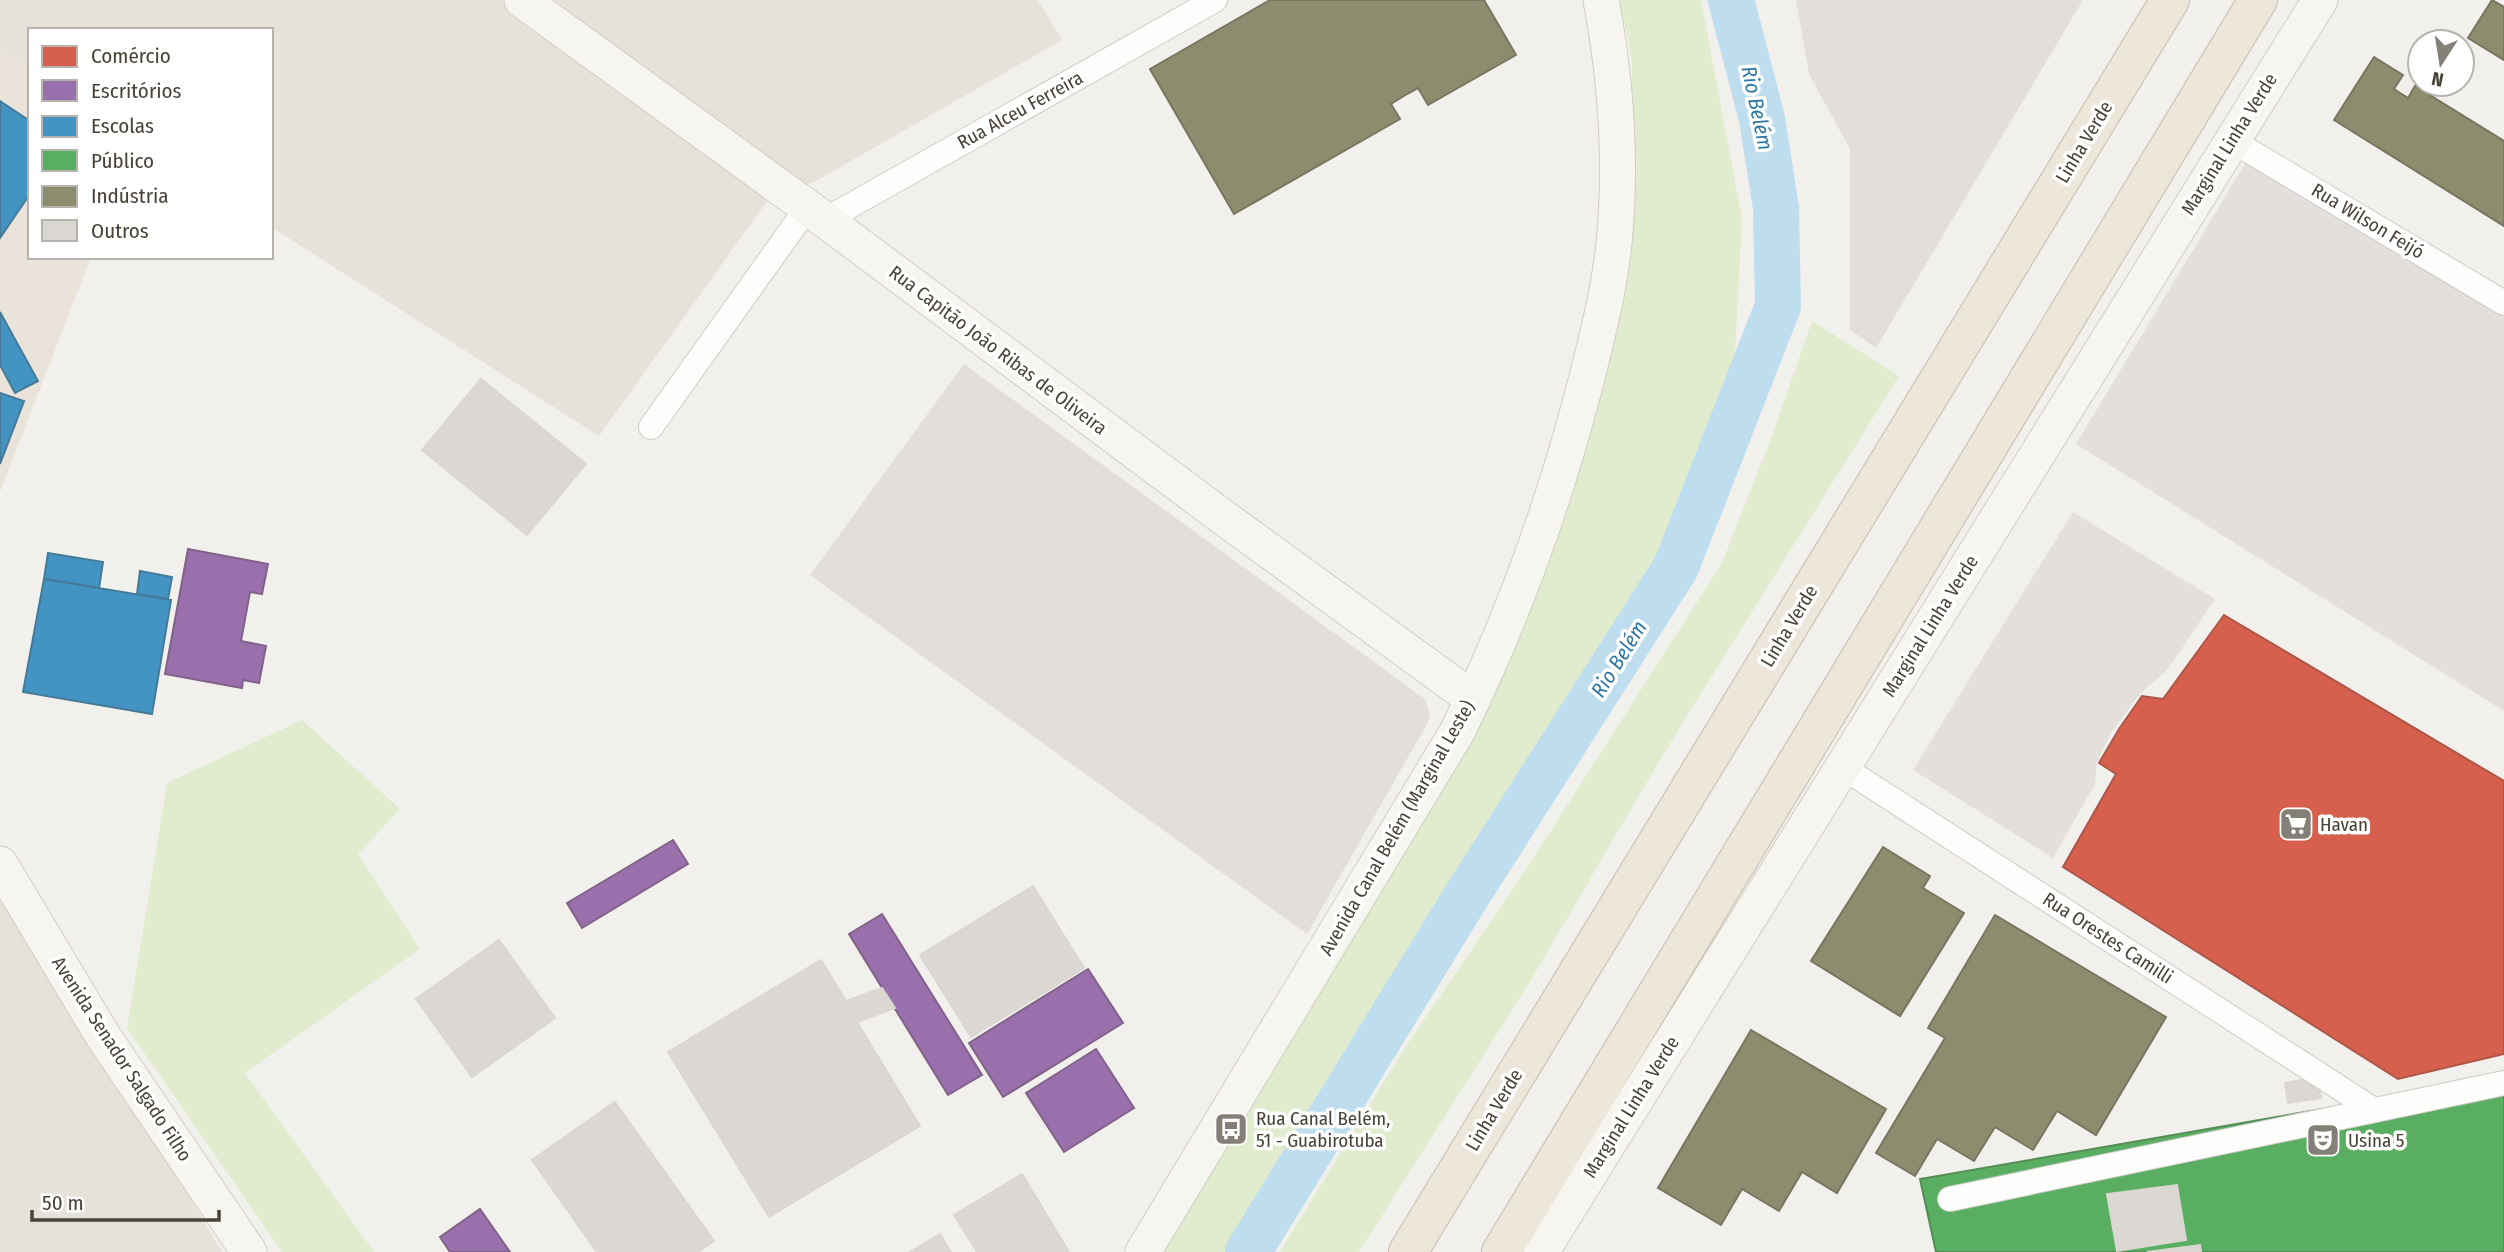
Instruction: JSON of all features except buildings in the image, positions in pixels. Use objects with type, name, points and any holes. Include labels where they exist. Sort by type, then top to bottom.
[{"type":"highway","name":"Linha Verde","points":[[1408,1252],[2170,0]]},
{"type":"highway","points":[[1501,1252],[2258,0]]},
{"type":"street","name":"Rua Capitão João Ribas de Oliveira","points":[[522,0],[1473,699]]},
{"type":"street","name":"Rua Alceu Ferreira","points":[[652,427],[816,214],[1215,0]]},
{"type":"street","name":"Avenida Canal Belém (Marginal Leste)","points":[[1143,1252],[1433,774],[1473,699],[1513,606],[1575,422],[1605,303],[1614,245],[1617,130],[1601,0]]},
{"type":"street","name":"Marginal Linha Verde","points":[[1541,1252],[2320,0]]},
{"type":"street","name":"Rua Wilson Feijó","points":[[2231,140],[2504,303]]},
{"type":"street","name":"Rua Orestes Camilli","points":[[1842,767],[2374,1110]]},
{"type":"street","name":"Avenida Senador Salgado Filho","points":[[0,864],[103,1036],[238,1247]]},
{"type":"street","points":[[1950,1199],[2504,1083]]},
{"type":"shaded area","points":[[0,0],[1038,0],[1062,40],[814,182],[770,197],[599,436],[273,228],[273,28],[28,28],[28,73],[0,55]]},
{"type":"shaded area","points":[[1796,0],[2083,0],[1876,348],[1850,330],[1850,149],[1809,74]]},
{"type":"shaded area","points":[[0,46],[28,65],[28,259],[90,259],[0,492]]},
{"type":"shaded area","points":[[2246,162],[2504,316],[2504,711],[2076,444]]},
{"type":"shaded area","points":[[964,364],[1425,699],[1430,715],[1427,724],[1307,934],[810,575]]},
{"type":"shaded area","points":[[2073,512],[2215,599],[2168,669],[2140,694],[2113,730],[2097,762],[2095,784],[2053,858],[1913,770]]},
{"type":"shaded area","points":[[0,876],[222,1252],[0,1252]]},
{"type":"green space","points":[[1620,0],[1701,0],[1742,219],[1734,372],[1665,560],[1236,1252],[1162,1252],[1491,701],[1519,640],[1549,558],[1632,167],[1632,62]]},
{"type":"green space","points":[[1812,321],[1899,376],[1664,753],[1528,985],[1359,1252],[1280,1252],[1404,1049],[1527,868],[1722,563],[1772,436]]},
{"type":"green space","points":[[302,720],[400,809],[358,854],[420,949],[245,1073],[374,1252],[282,1252],[127,1028],[167,783]]},
{"type":"waterway","name":"Rio Belém","points":[[1248,1252],[1464,900],[1676,567],[1778,306],[1776,208],[1762,119],[1731,0]]},
{"type":"place","name":"Havan","points":[[2296,824]]},
{"type":"place","name":"Rua Canal Belém, 51 - Guabirotuba","points":[[1231,1129]]},
{"type":"place","name":"Usina 5","points":[[2323,1140]]}]
